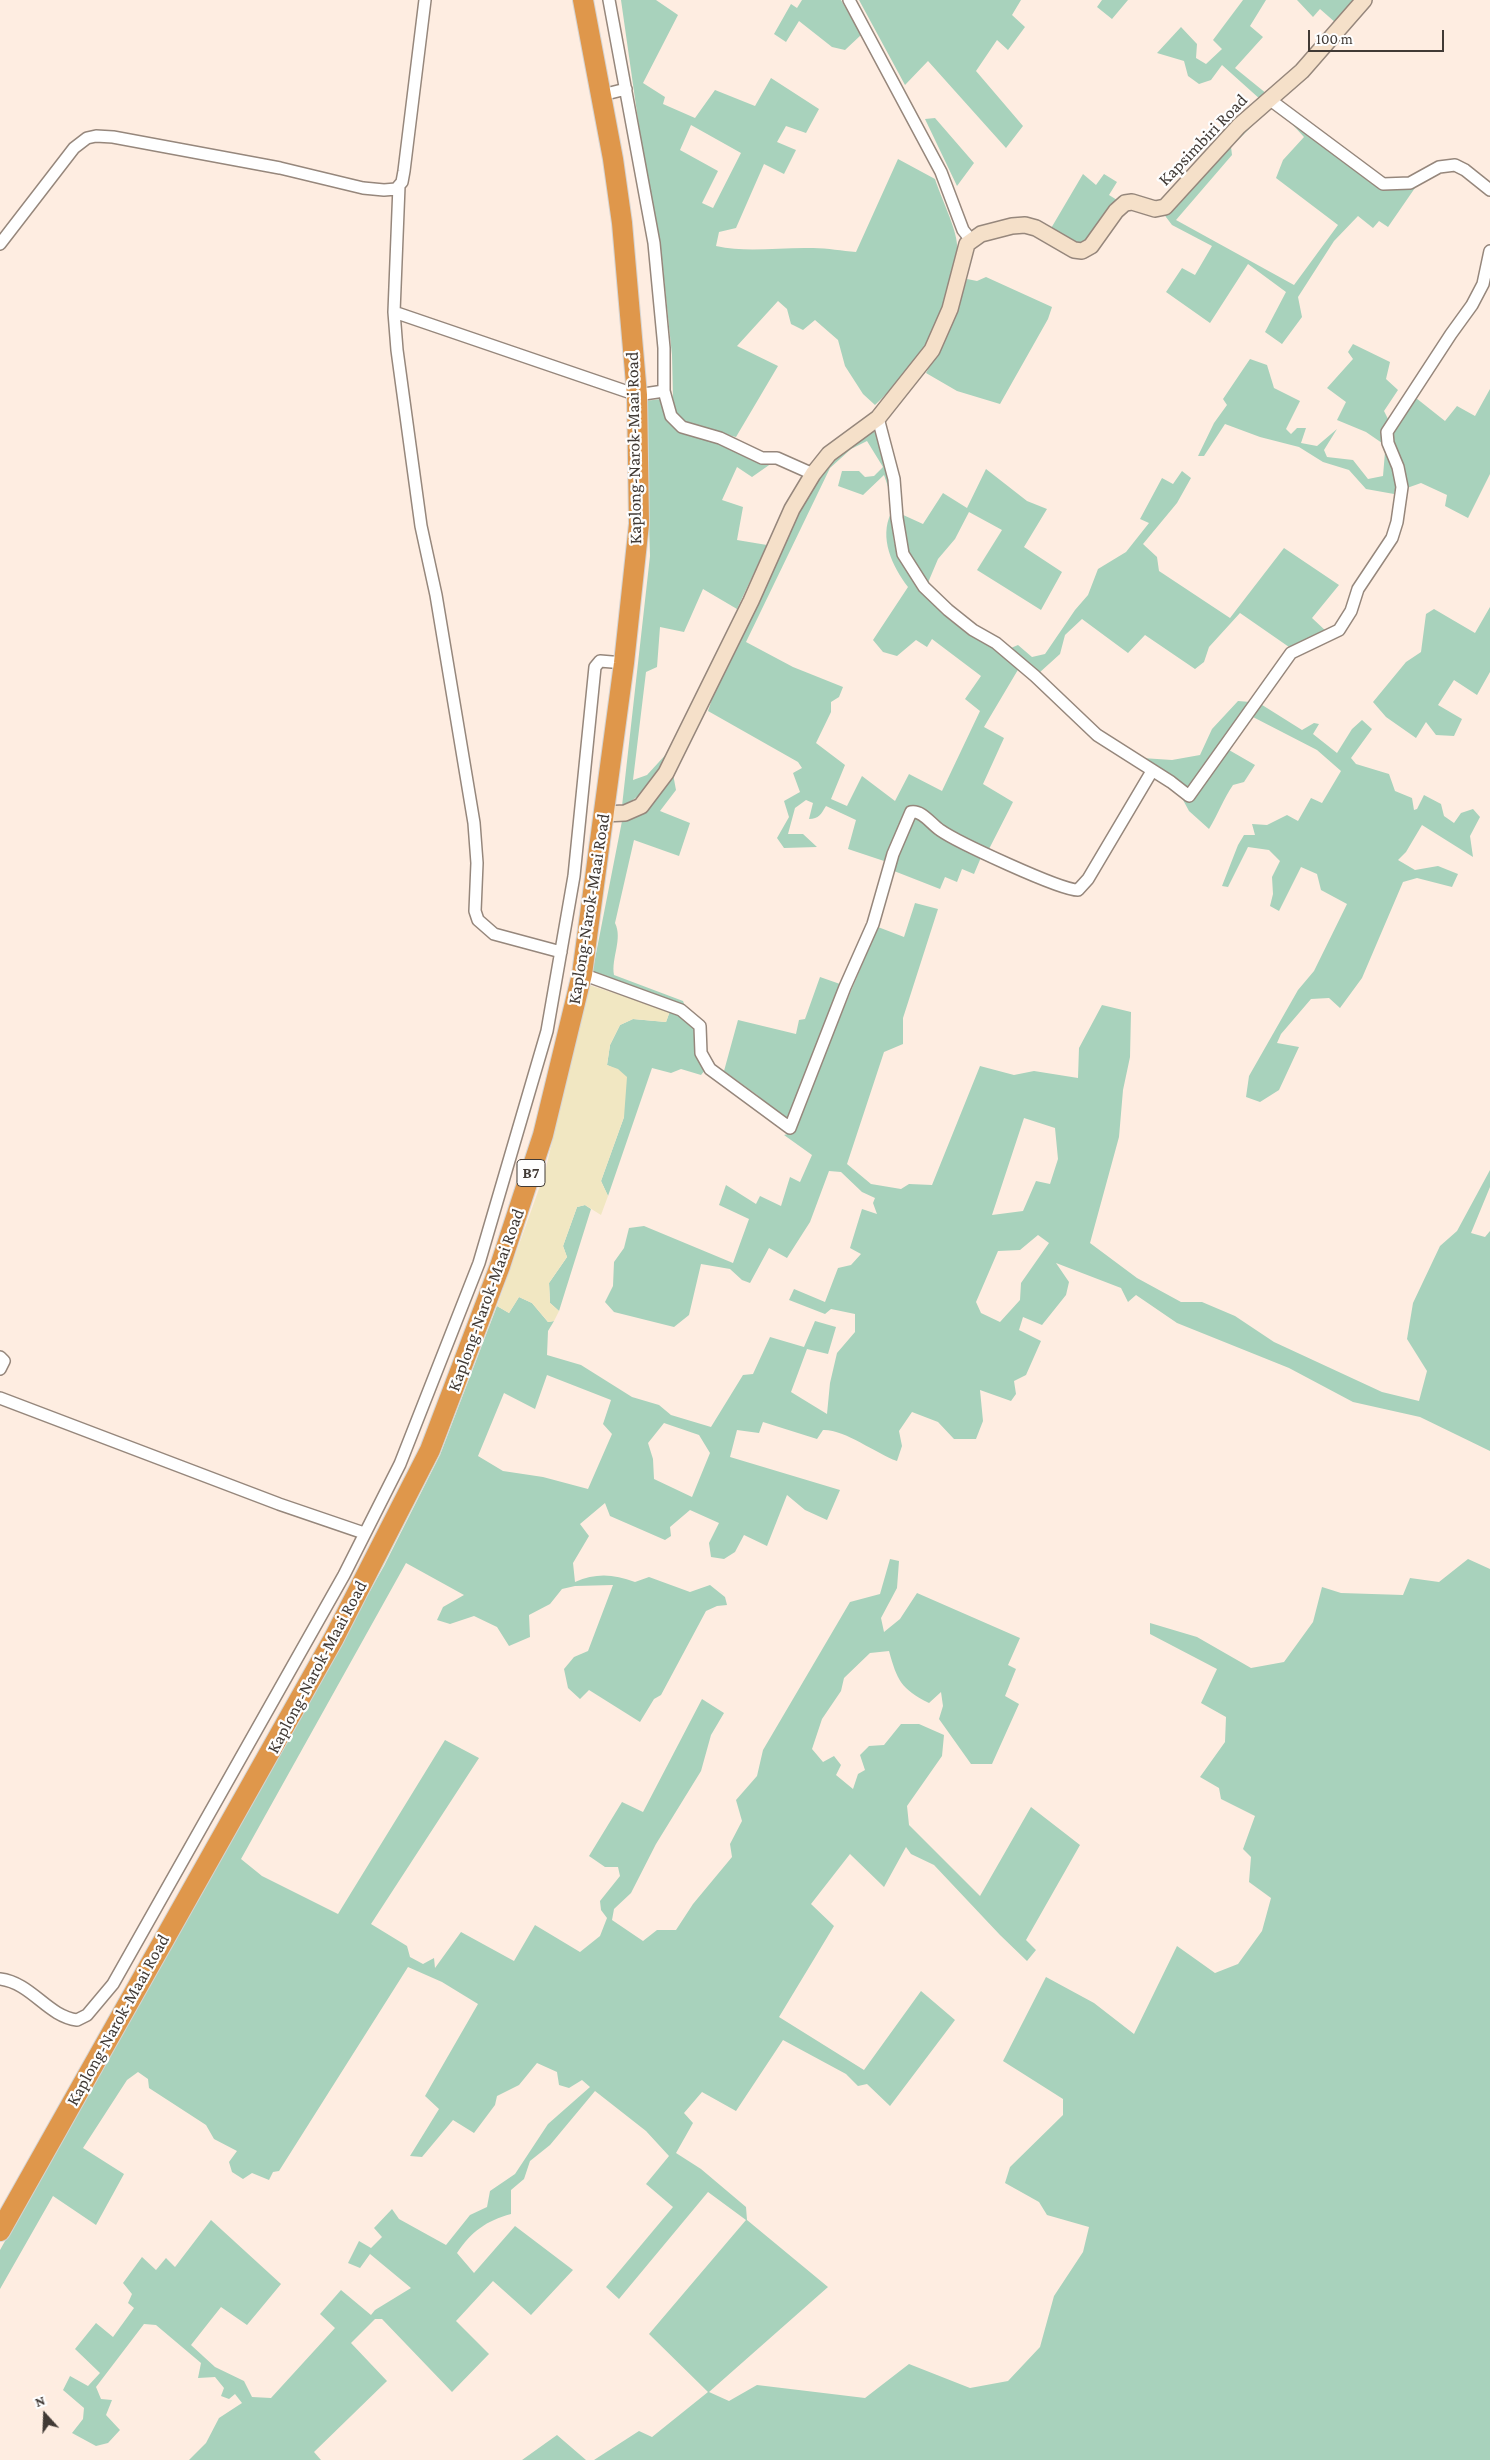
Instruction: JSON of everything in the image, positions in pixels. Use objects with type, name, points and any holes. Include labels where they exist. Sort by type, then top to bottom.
[{"type":"highway","name":"Kaplong-Narok-Maai Road","points":[[0,2231],[334,1638],[430,1450],[500,1266],[538,1151],[565,1050],[582,974],[624,663],[639,524],[637,395],[622,223],[602,95],[583,0]]},
{"type":"street","points":[[425,0],[404,171],[399,186],[394,312],[397,350],[421,526],[439,614],[474,823],[477,863],[474,912],[478,920],[494,934],[561,952]]},
{"type":"street","points":[[609,0],[654,243],[664,340],[664,391],[671,416],[682,427],[720,438],[762,458],[777,458],[813,474]]},
{"type":"street","points":[[604,814],[626,813],[641,806],[666,773],[751,601],[792,509],[813,474],[830,454],[878,418],[932,350],[950,309],[962,255],[970,240],[963,230],[941,172],[849,0]]},
{"type":"street","name":"Kapsimbiri Road","points":[[970,240],[980,234],[1025,225],[1036,228],[1074,250],[1082,252],[1088,249],[1116,211],[1125,204],[1132,202],[1155,209],[1165,207],[1239,126],[1302,71],[1364,0]]},
{"type":"street","points":[[602,95],[626,89]]},
{"type":"street","points":[[1269,99],[1383,184],[1410,183],[1439,167],[1455,165],[1465,170],[1490,190]]},
{"type":"street","points":[[0,244],[74,148],[81,142],[96,136],[148,141],[363,188],[384,190],[396,189],[399,186]]},
{"type":"street","points":[[878,418],[894,479],[896,518],[903,554],[918,579],[948,610],[973,630],[996,643],[1035,676],[1097,736],[1189,796],[1291,653],[1330,636],[1339,630],[1345,621],[1358,589],[1392,538],[1397,522],[1401,478],[1388,443],[1387,432],[1472,305],[1483,284],[1490,251]]},
{"type":"street","points":[[394,312],[637,395],[664,391]]},
{"type":"street","points":[[0,1979],[18,1984],[33,1992],[63,2017],[77,2020],[87,2015],[113,1984],[300,1656],[400,1464],[479,1263],[542,1052],[574,876],[594,670],[600,661],[624,663]]},
{"type":"street","points":[[582,974],[690,1015],[700,1026],[701,1053],[710,1068],[790,1128],[844,987],[873,924],[893,854],[912,812],[920,813],[940,830],[972,846],[1051,881],[1078,890],[1088,879],[1152,771]]},
{"type":"street","points":[[514,1147],[538,1151]]},
{"type":"street","points":[[453,1327],[473,1336]]},
{"type":"street","points":[[0,1357],[4,1361],[0,1370]]},
{"type":"street","points":[[0,1398],[251,1494],[364,1533]]},
{"type":"green space","points":[[621,0],[656,0],[678,15],[643,83],[665,97],[663,104],[695,118],[715,90],[755,106],[771,78],[819,109],[806,133],[786,126],[777,142],[796,150],[784,174],[764,164],[736,228],[719,232],[716,246],[740,249],[819,248],[856,252],[898,159],[935,179],[951,222],[957,245],[954,277],[950,293],[937,324],[921,353],[904,376],[875,405],[863,394],[845,366],[838,340],[815,320],[803,330],[791,324],[787,309],[778,301],[737,346],[778,366],[736,437],[684,424],[676,415],[661,250],[641,141]],"holes":[[[691,125],[741,153],[713,208],[702,203],[718,171],[680,150]]]},
{"type":"green space","points":[[802,0],[841,0],[861,35],[845,50],[832,47],[799,21],[786,42],[774,34],[791,4],[797,8]]},
{"type":"green space","points":[[859,0],[1021,0],[1012,15],[1025,27],[1008,50],[997,40],[976,71],[1023,126],[1006,148],[928,61],[905,85]]},
{"type":"green space","points":[[1102,0],[1128,0],[1112,19],[1097,7]]},
{"type":"green space","points":[[1243,0],[1266,0],[1250,26],[1263,37],[1235,68],[1267,94],[1261,100],[1222,65],[1211,80],[1199,84],[1188,76],[1184,61],[1157,53],[1181,27],[1197,44],[1196,58],[1206,64],[1222,49],[1213,40]]},
{"type":"green space","points":[[1297,0],[1357,0],[1336,23],[1320,9],[1313,17]]},
{"type":"green space","points":[[1270,104],[1272,106],[1231,147],[1232,155],[1176,220],[1294,285],[1338,225],[1276,178],[1283,160],[1304,137],[1279,110],[1381,186],[1396,190],[1417,185],[1388,227],[1379,221],[1373,228],[1358,216],[1334,241],[1298,297],[1302,317],[1282,344],[1265,332],[1286,292],[1248,264],[1210,323],[1166,292],[1182,268],[1195,275],[1212,246],[1172,225],[1163,213]]},
{"type":"green space","points":[[935,118],[974,163],[957,186],[925,119]]},
{"type":"green space","points":[[1083,174],[1096,185],[1104,174],[1117,182],[1109,195],[1117,200],[1085,245],[1077,246],[1050,230]]},
{"type":"green space","points":[[986,277],[1052,307],[1048,319],[1000,404],[957,391],[926,373],[951,327],[967,279],[977,281]]},
{"type":"green space","points":[[1353,344],[1390,362],[1386,379],[1398,390],[1384,411],[1388,419],[1381,433],[1382,443],[1366,432],[1337,420],[1346,402],[1327,388],[1353,359],[1348,352]]},
{"type":"green space","points":[[1250,359],[1267,365],[1274,388],[1300,401],[1286,429],[1291,434],[1297,428],[1306,428],[1301,443],[1317,446],[1337,429],[1324,450],[1327,457],[1353,460],[1368,479],[1383,476],[1385,452],[1398,480],[1394,494],[1366,489],[1349,470],[1323,462],[1299,447],[1260,437],[1225,424],[1204,456],[1198,456],[1214,423],[1227,405],[1223,399]]},
{"type":"green space","points":[[1490,389],[1490,474],[1468,518],[1445,506],[1447,495],[1421,483],[1407,488],[1391,435],[1416,398],[1445,421],[1457,406],[1475,416]]},
{"type":"green space","points":[[661,399],[667,419],[681,433],[725,445],[753,461],[772,463],[752,477],[737,467],[722,500],[743,507],[737,540],[767,545],[737,609],[703,589],[684,632],[660,627],[657,667],[646,672],[633,780],[647,775],[669,751],[644,790],[622,806],[650,556],[645,401]]},
{"type":"green space","points":[[874,431],[888,465],[893,501],[884,475],[863,495],[838,486],[842,471],[859,471],[865,477],[874,476],[883,467],[867,441],[851,449],[830,468],[746,642],[793,667],[843,687],[839,697],[831,702],[831,712],[816,743],[845,765],[831,799],[847,806],[862,776],[895,801],[909,774],[942,791],[980,711],[965,699],[981,676],[932,639],[927,647],[916,640],[897,656],[883,652],[873,640],[908,587],[892,561],[889,552],[886,532],[891,513],[894,542],[900,559],[943,612],[1019,668],[984,727],[1004,738],[983,784],[1013,802],[988,851],[942,827],[921,808],[912,808],[887,862],[848,849],[856,820],[826,806],[821,814],[809,819],[813,803],[806,800],[795,808],[788,834],[803,834],[817,847],[784,848],[777,838],[789,817],[784,801],[800,792],[793,773],[802,768],[798,762],[708,711],[717,684],[817,475],[863,434]]},
{"type":"green space","points":[[986,469],[1027,501],[1047,509],[1024,547],[1062,572],[1041,610],[977,570],[1002,530],[969,512],[955,539],[938,559],[927,585],[907,557],[901,514],[923,524],[943,493],[967,508]]},
{"type":"green space","points":[[1182,471],[1191,478],[1177,503],[1143,544],[1157,557],[1159,571],[1230,618],[1284,548],[1339,585],[1312,618],[1327,632],[1289,647],[1240,613],[1209,647],[1204,662],[1195,669],[1145,635],[1128,653],[1082,619],[1065,635],[1060,654],[1039,673],[1011,648],[1018,645],[1032,657],[1045,654],[1075,610],[1088,595],[1098,569],[1126,552],[1149,523],[1140,519],[1162,478],[1173,484]]},
{"type":"green space","points":[[1490,607],[1490,672],[1477,695],[1454,680],[1438,705],[1462,719],[1454,736],[1436,735],[1426,722],[1416,738],[1386,717],[1373,702],[1406,662],[1421,652],[1426,614],[1434,609],[1475,633]]},
{"type":"green space","points":[[1238,701],[1250,702],[1187,790],[1142,758],[1172,760],[1200,755],[1212,729]]},
{"type":"green space","points":[[1259,703],[1302,730],[1314,723],[1319,724],[1313,734],[1337,753],[1352,729],[1362,720],[1372,729],[1351,758],[1356,764],[1389,774],[1395,791],[1412,798],[1414,810],[1417,809],[1424,795],[1441,804],[1444,816],[1454,823],[1461,813],[1473,809],[1480,817],[1470,836],[1473,857],[1422,825],[1406,852],[1398,860],[1415,870],[1438,866],[1458,874],[1452,887],[1417,878],[1403,882],[1362,978],[1340,1008],[1329,998],[1311,999],[1281,1034],[1277,1043],[1299,1047],[1279,1090],[1260,1102],[1246,1097],[1249,1076],[1298,990],[1314,971],[1347,904],[1321,890],[1317,874],[1301,867],[1279,911],[1270,906],[1273,894],[1272,877],[1280,861],[1269,850],[1248,847],[1228,887],[1222,886],[1238,845],[1244,835],[1255,835],[1252,824],[1267,825],[1287,815],[1298,821],[1311,798],[1322,803],[1341,771],[1317,750],[1251,716]]},
{"type":"green space","points":[[1229,750],[1255,765],[1244,782],[1233,785],[1209,829],[1189,811],[1182,798],[1189,799],[1195,795]]},
{"type":"green space","points":[[673,774],[676,790],[660,811],[690,823],[679,856],[634,840],[615,923],[618,935],[614,975],[683,1001],[686,1009],[592,974],[622,821],[640,814],[652,804]]},
{"type":"green space","points":[[913,818],[920,819],[982,855],[974,874],[962,869],[957,882],[945,877],[940,889],[894,871],[909,822]]},
{"type":"green space","points":[[915,903],[938,909],[903,1018],[903,1044],[884,1052],[847,1164],[871,1184],[901,1189],[909,1184],[932,1185],[980,1066],[1014,1075],[1034,1071],[1078,1078],[1079,1048],[1102,1005],[1131,1012],[1130,1057],[1123,1090],[1119,1137],[1090,1243],[1137,1278],[1181,1302],[1202,1302],[1235,1316],[1274,1342],[1382,1392],[1419,1401],[1427,1371],[1407,1339],[1413,1303],[1440,1246],[1457,1231],[1490,1170],[1490,1187],[1471,1233],[1485,1237],[1490,1231],[1490,1451],[1420,1417],[1353,1402],[1289,1368],[1177,1323],[1136,1295],[1128,1302],[1121,1288],[1056,1263],[1069,1282],[1066,1295],[1042,1325],[1023,1317],[1019,1330],[1041,1341],[1026,1375],[1014,1381],[1016,1394],[1011,1401],[980,1390],[983,1421],[976,1439],[954,1439],[938,1422],[912,1412],[899,1431],[902,1446],[897,1461],[850,1437],[831,1431],[823,1430],[817,1439],[763,1422],[759,1433],[737,1430],[730,1457],[840,1490],[827,1520],[805,1510],[787,1495],[767,1546],[744,1535],[735,1552],[724,1559],[711,1557],[709,1543],[719,1523],[690,1510],[670,1527],[671,1536],[665,1540],[610,1516],[605,1503],[580,1524],[589,1536],[573,1563],[575,1582],[597,1576],[619,1577],[635,1582],[649,1577],[690,1592],[710,1585],[725,1597],[727,1605],[717,1606],[706,1611],[661,1695],[654,1699],[640,1722],[589,1690],[580,1699],[568,1688],[564,1669],[574,1657],[588,1651],[613,1585],[575,1586],[562,1589],[550,1604],[529,1615],[530,1637],[509,1646],[497,1627],[474,1616],[450,1624],[437,1620],[443,1607],[464,1595],[406,1563],[241,1859],[262,1876],[338,1914],[445,1740],[479,1758],[371,1924],[407,1946],[410,1957],[423,1964],[434,1958],[435,1968],[461,1932],[514,1961],[535,1925],[580,1952],[600,1936],[607,1918],[601,1910],[600,1901],[620,1876],[618,1867],[605,1867],[589,1856],[622,1802],[643,1812],[702,1699],[724,1713],[711,1735],[701,1771],[656,1844],[631,1893],[614,1909],[612,1920],[643,1941],[657,1930],[676,1930],[693,1904],[732,1857],[730,1844],[742,1821],[736,1800],[757,1776],[763,1750],[850,1602],[880,1594],[890,1559],[899,1561],[897,1588],[881,1618],[884,1632],[900,1619],[917,1593],[1020,1638],[1008,1665],[1016,1669],[1005,1696],[1019,1704],[992,1764],[971,1764],[939,1719],[943,1706],[941,1692],[929,1703],[912,1693],[901,1683],[889,1651],[870,1653],[844,1678],[841,1691],[822,1719],[812,1749],[823,1762],[834,1756],[841,1765],[836,1775],[853,1789],[858,1774],[865,1770],[860,1755],[869,1746],[884,1745],[901,1724],[919,1724],[944,1735],[942,1756],[907,1806],[909,1825],[980,1896],[1031,1807],[1080,1845],[1026,1940],[1036,1950],[1027,1961],[934,1865],[911,1854],[906,1847],[884,1887],[850,1854],[811,1904],[834,1926],[779,2017],[864,2070],[921,1991],[955,2020],[890,2106],[867,2084],[858,2086],[846,2074],[783,2040],[736,2111],[702,2092],[684,2113],[693,2123],[676,2153],[701,2169],[746,2207],[747,2220],[828,2287],[709,2392],[729,2401],[757,2385],[865,2398],[909,2364],[970,2388],[1008,2381],[1040,2347],[1054,2296],[1083,2252],[1089,2227],[1047,2215],[1039,2202],[1005,2183],[1010,2167],[1063,2115],[1063,2099],[1003,2061],[1046,1977],[1094,2003],[1134,2034],[1177,1946],[1215,1973],[1238,1964],[1262,1931],[1271,1898],[1249,1882],[1251,1857],[1243,1849],[1255,1816],[1221,1799],[1219,1788],[1200,1777],[1225,1742],[1226,1717],[1201,1703],[1217,1669],[1150,1634],[1150,1623],[1197,1637],[1251,1668],[1284,1662],[1313,1622],[1322,1587],[1341,1593],[1403,1595],[1410,1578],[1439,1582],[1468,1559],[1490,1569],[1490,2460],[594,2460],[639,2431],[652,2437],[708,2392],[649,2334],[746,2220],[708,2192],[619,2299],[606,2287],[673,2207],[646,2184],[669,2156],[646,2131],[595,2091],[550,2145],[530,2161],[524,2179],[511,2190],[511,2214],[494,2220],[480,2228],[457,2253],[474,2273],[515,2226],[573,2270],[531,2315],[493,2281],[456,2321],[489,2354],[452,2392],[382,2319],[375,2319],[351,2343],[387,2381],[314,2452],[321,2460],[189,2460],[206,2443],[219,2418],[242,2403],[235,2394],[229,2399],[221,2396],[224,2388],[215,2377],[198,2378],[201,2363],[156,2325],[144,2324],[96,2387],[101,2399],[112,2400],[106,2415],[120,2430],[108,2443],[96,2446],[72,2433],[83,2419],[84,2408],[63,2390],[70,2376],[88,2386],[100,2373],[75,2349],[96,2323],[113,2337],[134,2308],[128,2303],[132,2294],[123,2283],[142,2257],[156,2270],[166,2258],[175,2267],[211,2220],[281,2284],[247,2325],[221,2307],[191,2345],[215,2367],[244,2381],[252,2397],[271,2398],[335,2328],[320,2314],[341,2290],[371,2315],[375,2310],[411,2288],[370,2254],[360,2268],[348,2263],[359,2241],[371,2248],[382,2237],[374,2228],[392,2209],[399,2219],[446,2245],[470,2215],[487,2207],[490,2191],[515,2174],[548,2124],[590,2087],[582,2080],[569,2088],[559,2085],[557,2072],[537,2063],[519,2085],[497,2096],[495,2105],[474,2133],[453,2120],[422,2157],[410,2156],[439,2109],[425,2096],[478,2004],[442,1982],[408,1967],[279,2171],[273,2172],[269,2180],[252,2173],[243,2179],[232,2172],[229,2162],[237,2151],[214,2139],[206,2125],[149,2088],[148,2079],[138,2072],[127,2080],[83,2148],[124,2174],[96,2225],[53,2196],[0,2289],[0,2250],[384,1566],[440,1455],[497,1306],[509,1313],[519,1297],[532,1303],[548,1322],[554,1321],[548,1331],[547,1355],[581,1365],[632,1397],[659,1405],[671,1415],[711,1427],[743,1375],[753,1374],[770,1337],[804,1347],[815,1321],[836,1327],[828,1354],[807,1349],[791,1392],[827,1414],[830,1383],[837,1353],[855,1332],[855,1314],[831,1309],[825,1314],[789,1300],[794,1289],[825,1302],[838,1268],[851,1265],[861,1254],[850,1248],[862,1209],[877,1214],[873,1203],[875,1198],[862,1192],[841,1172],[829,1171],[810,1222],[787,1258],[769,1248],[750,1283],[742,1280],[730,1269],[701,1264],[689,1315],[674,1327],[614,1312],[605,1302],[613,1286],[614,1262],[624,1248],[629,1228],[644,1226],[733,1263],[749,1219],[719,1205],[726,1185],[756,1204],[760,1196],[781,1206],[790,1177],[800,1182],[812,1155],[784,1135],[791,1133],[878,927],[904,937]],"holes":[[[1024,1118],[1055,1128],[1058,1159],[1050,1184],[1036,1181],[1023,1211],[992,1215]],[[1038,1235],[1049,1243],[1021,1283],[1020,1300],[1000,1322],[981,1313],[976,1302],[998,1251],[1020,1250]],[[547,1375],[611,1400],[603,1424],[612,1434],[588,1489],[543,1477],[503,1471],[478,1456],[504,1393],[535,1409]],[[664,1423],[699,1435],[710,1453],[692,1497],[654,1479],[653,1459],[648,1443]]]},
{"type":"green space","points":[[820,977],[840,984],[790,1121],[784,1121],[757,1095],[724,1071],[738,1020],[796,1034],[799,1020],[805,1019]]},
{"type":"green space","points":[[670,1011],[688,1018],[696,1026],[696,1056],[705,1070],[701,1075],[681,1069],[671,1073],[652,1068],[608,1196],[601,1181],[624,1117],[618,1070],[607,1065],[610,1045],[620,1025],[633,1019],[666,1022]]},
{"type":"green space","points":[[585,1205],[591,1209],[559,1311],[550,1303],[549,1283],[567,1257],[563,1246],[577,1207]]},
{"type":"green space","points":[[557,2435],[586,2460],[522,2460]]},
{"type":"sand","points":[[589,985],[670,1011],[666,1022],[633,1019],[620,1025],[610,1045],[607,1065],[618,1069],[627,1077],[624,1117],[601,1181],[608,1196],[601,1215],[585,1205],[577,1207],[563,1246],[567,1257],[549,1283],[550,1303],[559,1311],[554,1321],[548,1322],[532,1303],[519,1297],[509,1313],[497,1306],[545,1172]]}]
